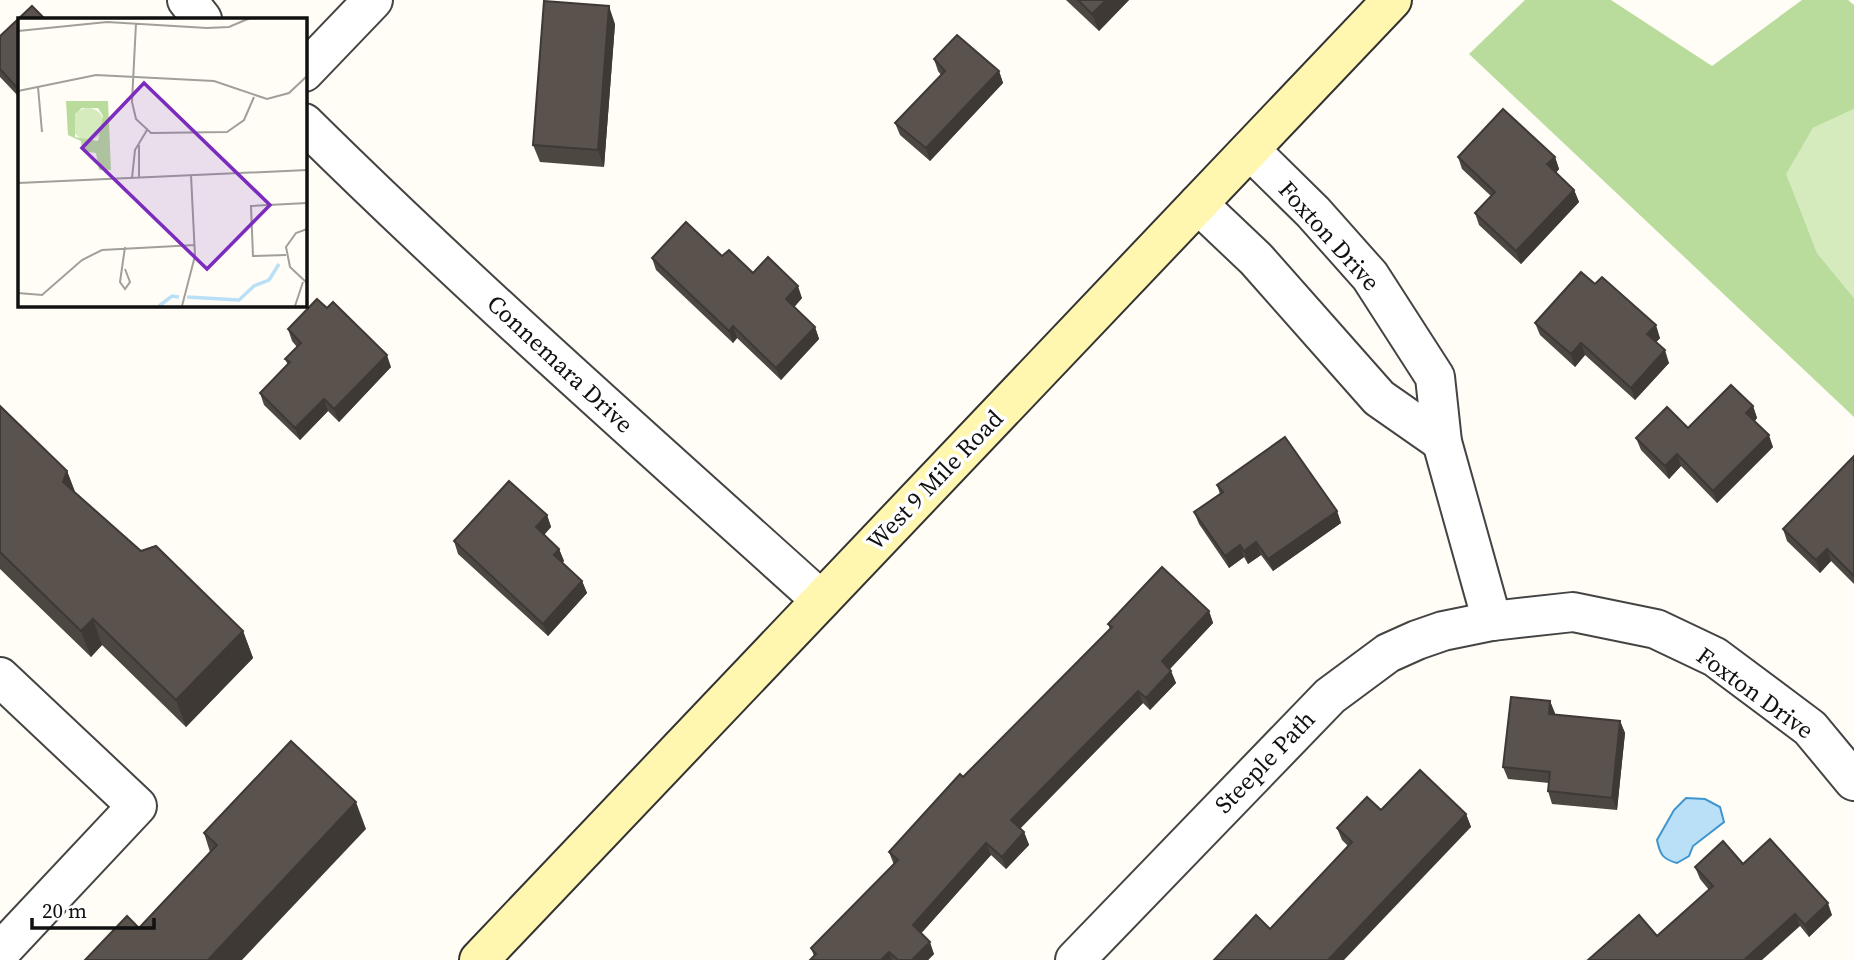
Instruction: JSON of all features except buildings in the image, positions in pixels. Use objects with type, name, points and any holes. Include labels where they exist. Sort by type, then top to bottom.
[{"type":"street","points":[[187,0],[201,18]]},
{"type":"street","points":[[306,70],[373,0]]},
{"type":"street","name":"West 9 Mile Road","points":[[479,960],[1392,0]]},
{"type":"street","name":"Connemara Drive","points":[[306,125],[374,192],[582,384],[821,600]]},
{"type":"street","name":"Foxton Drive","points":[[1250,150],[1313,212],[1370,276],[1435,377],[1442,442],[1492,621],[1573,612],[1656,629],[1715,657],[1810,728],[1854,781]]},
{"type":"street","points":[[1198,204],[1264,269],[1379,398],[1442,442]]},
{"type":"street","name":"Steeple Path","points":[[1075,960],[1330,696],[1388,653],[1417,639],[1492,621]]},
{"type":"street","points":[[0,677],[137,806],[0,952]]},
{"type":"green space","points":[[1525,0],[1611,0],[1712,66],[1802,0],[1848,0],[1854,5],[1854,109],[1813,128],[1786,174],[1817,253],[1854,298],[1854,417],[1469,54]]},
{"type":"green space","points":[[1854,109],[1854,298],[1817,253],[1785,174],[1813,128]]},
{"type":"water","points":[[1686,798],[1705,799],[1720,807],[1724,822],[1693,846],[1689,856],[1677,863],[1662,855],[1657,840],[1674,810]]}]
